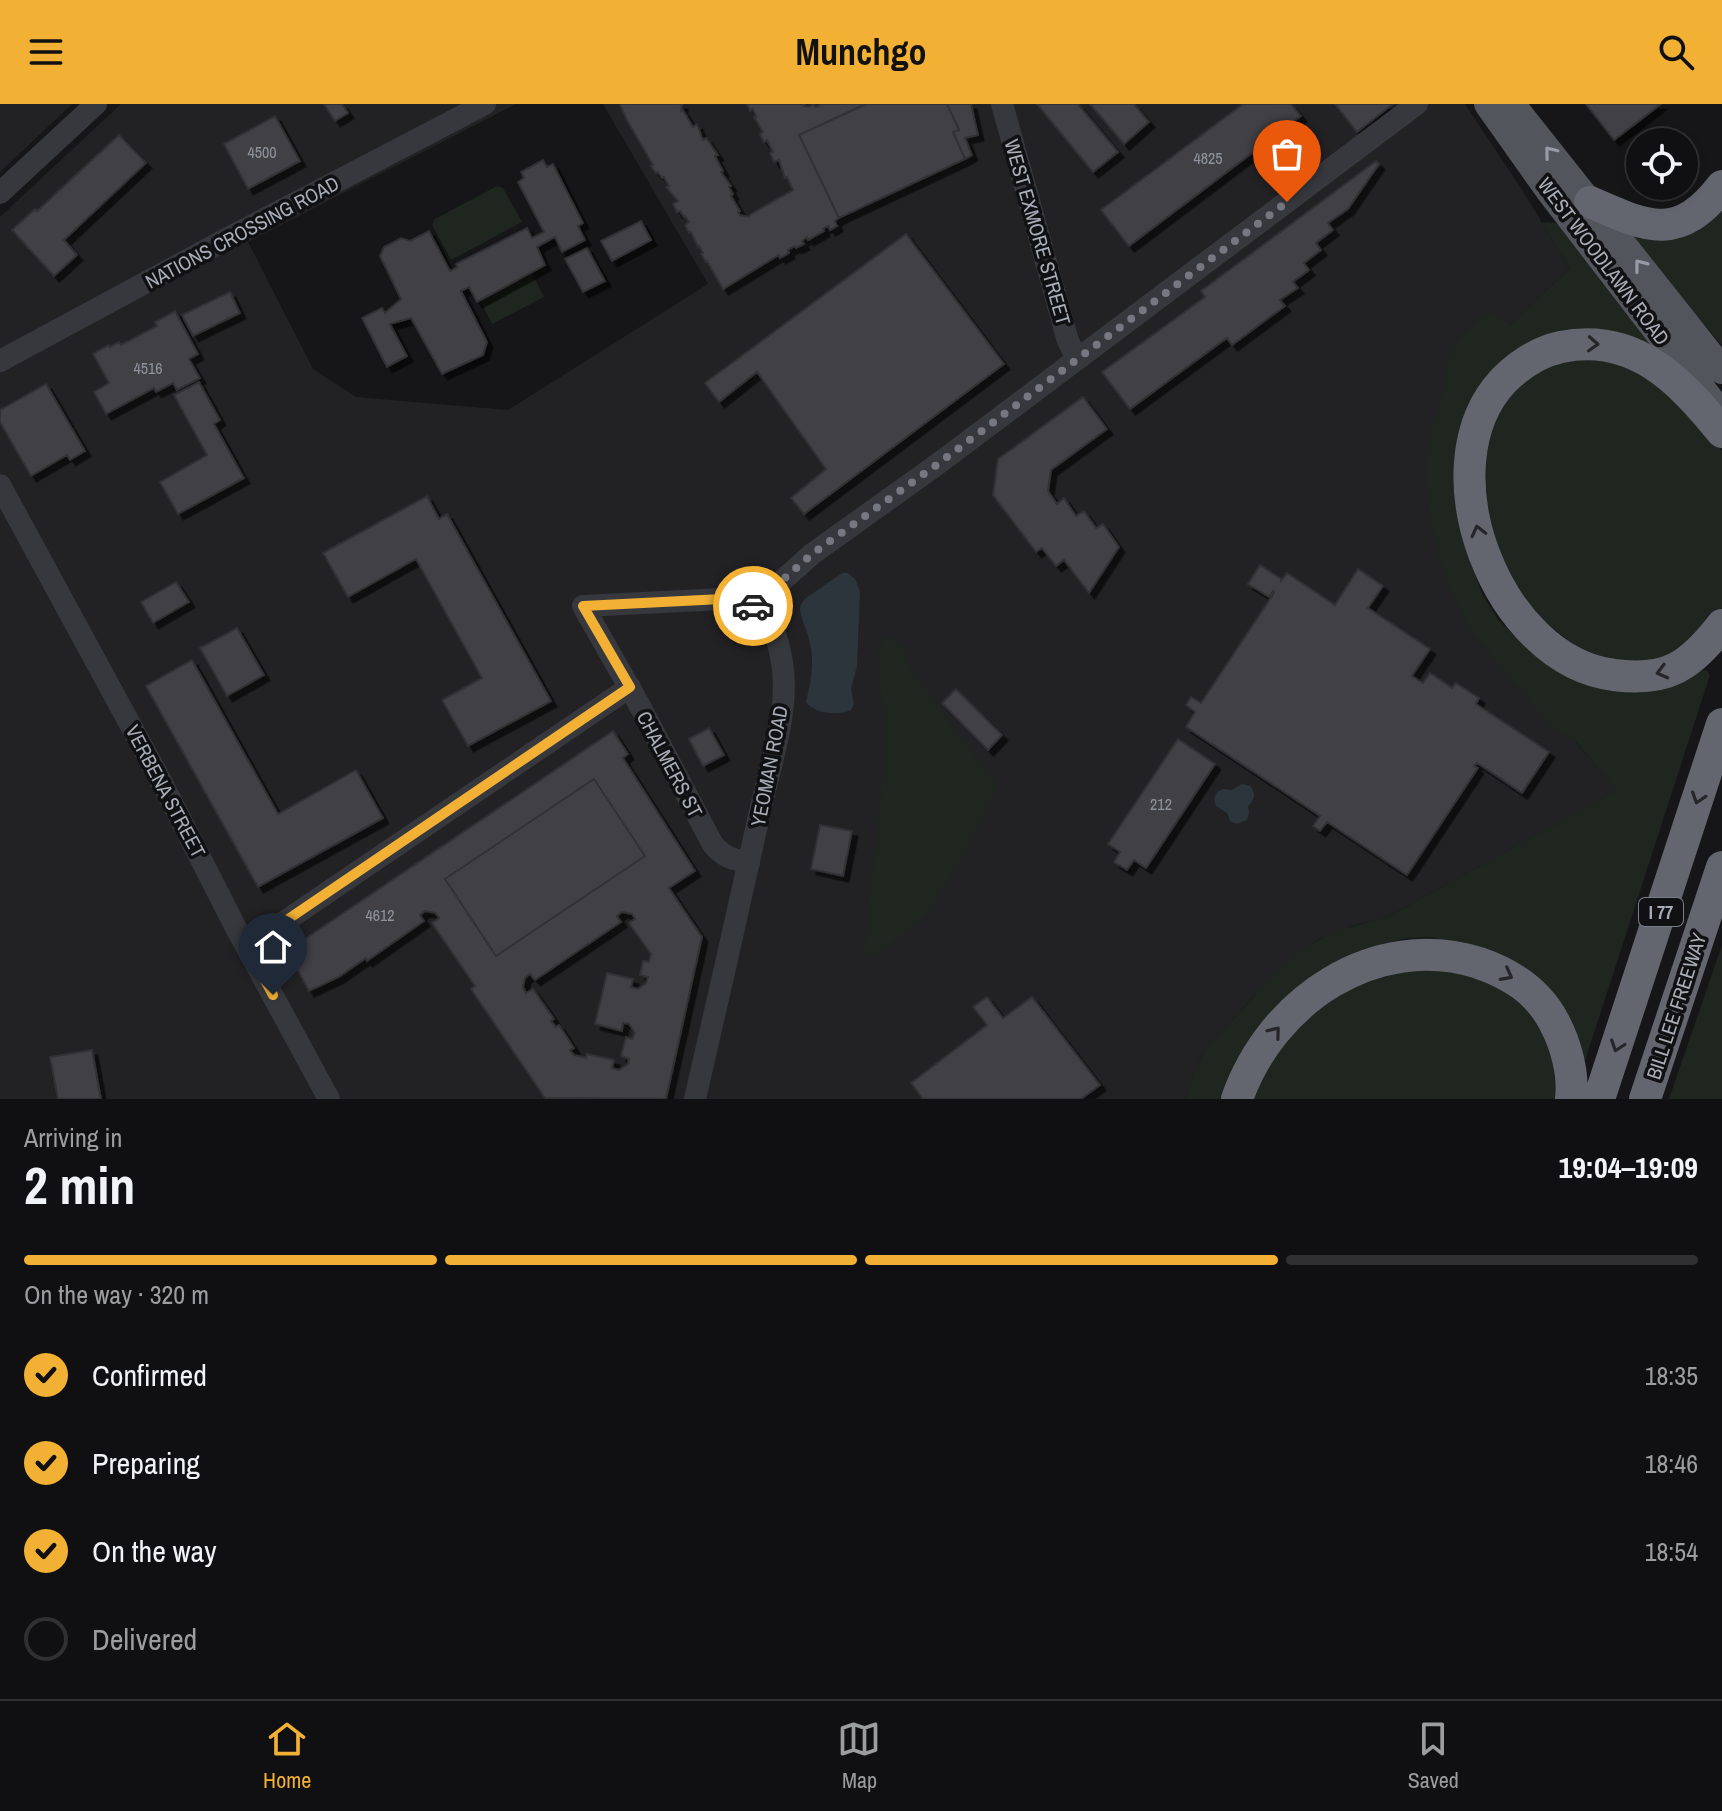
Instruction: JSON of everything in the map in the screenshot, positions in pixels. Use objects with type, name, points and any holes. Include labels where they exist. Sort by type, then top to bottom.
[{"type":"highway","points":[[1590,202],[1632,221],[1650,225],[1668,224],[1694,215],[1708,204],[1722,186]]},
{"type":"highway","points":[[1722,432],[1701,406],[1658,366],[1636,354],[1611,346],[1576,344],[1531,358],[1499,386],[1481,417],[1470,472],[1475,524],[1490,571],[1504,598],[1545,645],[1567,659],[1604,674],[1627,677],[1650,675],[1682,667],[1701,651],[1722,625]]},
{"type":"highway","name":"I 77","points":[[1599,1099],[1722,724]]},
{"type":"highway","name":"BILL LEE FREEWAY","points":[[1645,1099],[1722,867]]},
{"type":"highway","points":[[1237,1099],[1257,1056],[1276,1029],[1297,1008],[1323,987],[1351,971],[1377,961],[1407,955],[1464,958],[1497,969],[1535,994],[1561,1035],[1568,1058],[1571,1099]]},
{"type":"main road","name":"WEST WOODLAWN ROAD","points":[[1488,104],[1549,190],[1722,416]]},
{"type":"main road","name":"WEST WOODLAWN ROAD","points":[[1511,104],[1722,370]]},
{"type":"street","points":[[0,193],[96,104]]},
{"type":"street","name":"NATIONS CROSSING ROAD","points":[[0,361],[485,104]]},
{"type":"street","name":"WEST EXMORE STREET","points":[[1002,104],[1068,341],[1077,359]]},
{"type":"street","points":[[754,606],[812,554],[935,466],[1417,104]]},
{"type":"street","name":"VERBENA STREET","points":[[0,485],[329,1099]]},
{"type":"street","name":"CHALMERS ST","points":[[749,863],[725,856],[712,843],[630,687],[583,606],[722,599],[754,606]]},
{"type":"street","name":"YEOMAN ROAD","points":[[695,1099],[782,710],[782,663],[776,637],[768,621],[754,606]]},
{"type":"street","points":[[247,947],[630,687]]},
{"type":"shaded area","points":[[0,104],[72,104],[0,172]]},
{"type":"shaded area","points":[[121,104],[516,104],[248,242],[313,369],[356,397],[508,410],[708,284],[603,104],[1465,104],[1570,268],[1485,349],[1430,457],[1502,659],[1618,790],[1386,918],[1355,925],[1319,939],[1294,957],[1217,1038],[1201,1058],[1185,1099],[0,1099],[0,217]]},
{"type":"shaded area","points":[[497,186],[503,188],[522,222],[451,260],[432,225],[435,219]]},
{"type":"shaded area","points":[[1722,206],[1722,345],[1624,233]]},
{"type":"shaded area","points":[[1542,223],[1565,228],[1664,355],[1514,355],[1461,527],[1471,564],[1483,596],[1498,619],[1540,658],[1568,676],[1610,691],[1633,692],[1701,670],[1710,675],[1583,1067],[1581,1044],[1572,1024],[1460,943],[1428,937],[1402,939],[1350,955],[1280,1002],[1265,1021],[1224,1099],[1185,1099],[1196,1068],[1211,1044],[1274,975],[1310,945],[1337,931],[1386,918],[1617,790],[1576,742],[1553,728],[1469,629],[1438,556],[1426,484],[1426,453],[1446,365],[1456,342],[1483,314],[1493,313],[1509,326],[1570,268]]},
{"type":"shaded area","points":[[532,273],[544,297],[492,324],[480,300]]},
{"type":"shaded area","points":[[1570,358],[1630,364],[1690,409],[1722,451],[1722,608],[1712,622],[1667,661],[1600,665],[1514,598],[1480,492],[1490,423],[1523,377]]},
{"type":"shaded area","points":[[842,573],[848,573],[855,579],[860,591],[857,666],[851,689],[854,704],[846,712],[827,713],[806,702],[812,654],[800,608],[806,598]]},
{"type":"shaded area","points":[[888,637],[902,648],[913,673],[998,786],[966,851],[926,915],[891,944],[868,957],[864,953],[885,753],[878,650]]},
{"type":"shaded area","points":[[1242,784],[1250,786],[1254,796],[1248,806],[1247,820],[1237,824],[1216,806],[1214,799],[1217,792],[1232,790]]},
{"type":"shaded area","points":[[1722,945],[1722,1099],[1669,1099]]},
{"type":"shaded area","points":[[1458,969],[1511,991],[1541,1026],[1556,1066],[1556,1099],[1248,1099],[1270,1057],[1322,1000],[1391,970]]},
{"type":"building","points":[[324,104],[342,104],[348,113],[335,121]]},
{"type":"building","points":[[621,104],[682,104],[681,111],[693,127],[697,124],[703,140],[706,138],[718,155],[715,156],[731,186],[731,196],[738,212],[749,217],[793,190],[779,160],[774,162],[770,153],[773,152],[760,134],[763,132],[753,109],[750,111],[747,104],[805,104],[809,107],[813,104],[816,107],[822,104],[866,104],[799,135],[839,218],[835,221],[837,226],[830,230],[828,226],[808,240],[807,237],[802,241],[804,244],[795,246],[788,250],[789,253],[780,258],[779,255],[723,289],[689,233],[685,225],[689,222],[680,211],[677,212],[673,204],[678,201],[666,187],[669,186],[664,177],[651,166]]},
{"type":"building","points":[[866,104],[947,104],[959,130],[953,132],[965,159],[839,218],[799,135]]},
{"type":"building","points":[[947,104],[971,104],[978,135],[965,138],[972,155],[965,159],[953,132],[959,130]]},
{"type":"building","points":[[1037,104],[1078,104],[1118,152],[1093,172]]},
{"type":"building","points":[[1090,104],[1134,104],[1149,122],[1124,144]]},
{"type":"building","points":[[1243,104],[1291,104],[1301,116],[1129,246],[1101,210]]},
{"type":"building","points":[[1335,104],[1393,104],[1357,132]]},
{"type":"building","points":[[1586,104],[1661,104],[1626,128],[1614,140]]},
{"type":"building","points":[[275,116],[300,161],[248,189],[224,144]]},
{"type":"building","points":[[119,135],[146,163],[64,240],[77,255],[54,276],[12,230]]},
{"type":"building","points":[[543,160],[547,167],[553,164],[583,223],[578,226],[585,240],[562,252],[555,237],[537,247],[545,265],[477,302],[469,287],[461,291],[487,342],[483,355],[442,374],[411,318],[390,324],[407,356],[387,367],[362,318],[382,308],[385,313],[401,299],[380,256],[384,247],[401,238],[410,241],[429,231],[450,271],[457,267],[456,264],[527,228],[532,238],[544,232],[518,182],[524,178],[521,172]]},
{"type":"building","points":[[1376,161],[1379,164],[1348,209],[1328,223],[1333,230],[1316,243],[1321,250],[1304,263],[1309,270],[1293,282],[1298,288],[1280,300],[1285,306],[1232,345],[1227,338],[1130,409],[1102,372],[1205,297],[1201,291]]},
{"type":"building","points":[[641,221],[651,240],[612,261],[601,241]]},
{"type":"building","points":[[906,234],[1004,364],[804,514],[791,498],[826,469],[757,372],[719,402],[705,383]]},
{"type":"building","points":[[587,248],[605,281],[583,292],[565,259]]},
{"type":"building","points":[[230,292],[240,313],[193,336],[182,315]]},
{"type":"building","points":[[175,311],[198,354],[189,359],[200,378],[177,390],[173,383],[156,392],[154,388],[106,414],[94,392],[109,383],[93,354],[109,345],[119,342],[121,345],[157,326],[155,322]]},
{"type":"building","points":[[199,382],[220,420],[214,424],[244,478],[178,514],[160,482],[207,455],[174,395]]},
{"type":"building","points":[[46,384],[85,451],[70,460],[67,455],[31,476],[0,422],[0,410]]},
{"type":"building","points":[[1083,397],[1107,429],[1051,470],[1048,491],[1057,504],[1064,498],[1076,516],[1084,511],[1096,528],[1103,524],[1119,547],[1089,593],[1064,560],[1056,566],[1042,548],[1036,552],[993,495],[998,459]]},
{"type":"building","points":[[427,496],[439,519],[447,514],[551,701],[468,746],[442,700],[482,678],[416,559],[348,597],[323,553]]},
{"type":"building","points":[[1260,565],[1281,581],[1287,573],[1335,605],[1358,569],[1383,586],[1368,608],[1430,649],[1412,676],[1423,683],[1430,673],[1452,688],[1456,683],[1479,698],[1476,704],[1549,752],[1522,793],[1477,763],[1474,766],[1478,768],[1407,875],[1327,822],[1320,831],[1313,826],[1320,816],[1186,727],[1195,712],[1186,705],[1191,697],[1201,703],[1274,593],[1269,597],[1248,584]]},
{"type":"building","points":[[176,582],[189,602],[153,623],[141,602]]},
{"type":"building","points":[[237,628],[264,675],[227,696],[200,648]]},
{"type":"building","points":[[192,660],[278,814],[356,770],[383,818],[258,887],[146,686]]},
{"type":"building","points":[[956,689],[1002,735],[988,750],[942,703]]},
{"type":"building","points":[[709,728],[724,755],[703,766],[689,739]]},
{"type":"building","points":[[613,731],[628,754],[623,758],[695,871],[669,888],[702,937],[666,1099],[545,1098],[471,989],[475,986],[432,923],[439,918],[435,913],[425,911],[420,915],[424,921],[367,961],[366,958],[339,977],[309,991],[287,951]],"holes":[[[594,779],[645,856],[496,956],[445,879]],[[622,912],[632,914],[635,919],[629,923],[651,954],[649,962],[643,961],[640,975],[648,977],[646,983],[638,989],[631,987],[633,979],[607,973],[595,1024],[622,1031],[623,1023],[629,1024],[635,1033],[632,1039],[626,1037],[621,1056],[629,1059],[628,1064],[619,1070],[612,1068],[614,1060],[587,1054],[586,1058],[574,1055],[570,1050],[574,1048],[559,1025],[556,1027],[551,1021],[554,1019],[533,989],[526,993],[523,987],[525,978],[530,974],[535,980],[621,922],[617,916]]]},
{"type":"building","points":[[1178,739],[1215,764],[1146,868],[1134,860],[1127,870],[1114,862],[1120,852],[1108,844]]},
{"type":"building","points":[[594,779],[645,856],[496,956],[445,879]]},
{"type":"building","points":[[820,825],[852,831],[843,876],[811,869]]},
{"type":"building","points":[[987,997],[1003,1018],[1032,997],[1100,1085],[1081,1099],[923,1099],[911,1083],[987,1025],[973,1007]]},
{"type":"building","points":[[92,1050],[101,1099],[58,1099],[50,1057]]},
{"type":"way so far","points":[[753,606],[812,554],[935,466],[1287,202]]},
{"type":"route","points":[[273,995],[247,947],[630,687],[583,606],[722,599],[753,606]]}]
